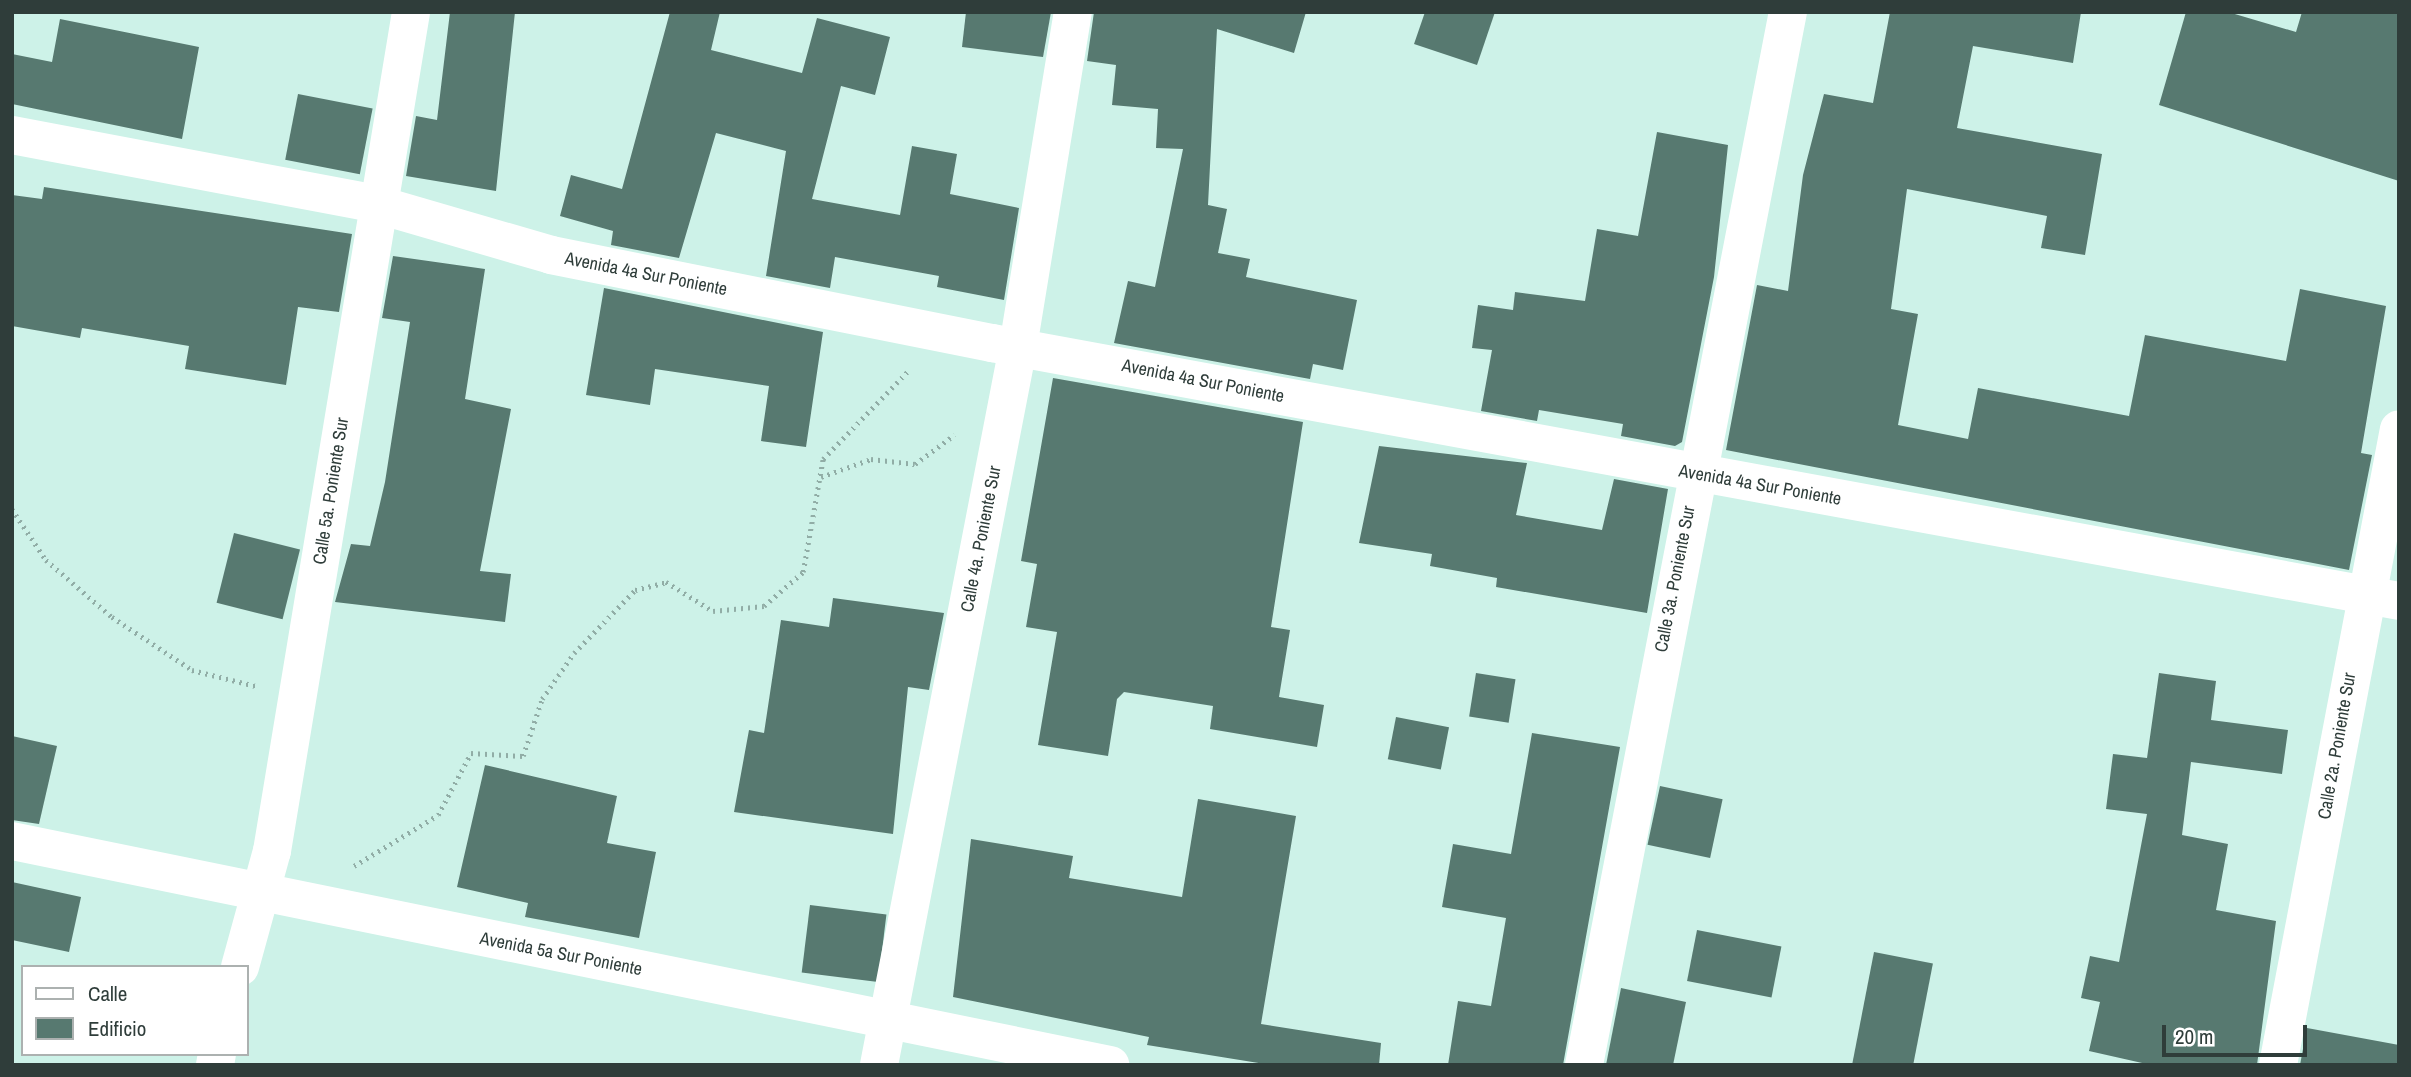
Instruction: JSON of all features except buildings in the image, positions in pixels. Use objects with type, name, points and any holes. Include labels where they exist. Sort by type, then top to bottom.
[{"type":"street","name":"Calle 5a. Poniente Sur","points":[[240,965],[299,696],[376,204],[411,12]]},
{"type":"street","name":"Calle 4a. Poniente Sur","points":[[879,1065],[1018,347],[1073,12]]},
{"type":"street","name":"Calle 3a. Poniente Sur","points":[[1584,1065],[1695,473],[1788,12]]},
{"type":"street","name":"Avenida 4a Sur Poniente","points":[[12,135],[376,204],[551,255],[945,333],[2382,598]]},
{"type":"street","name":"Calle 2a. Poniente Sur","points":[[2278,1065],[2382,598],[2399,429]]},
{"type":"street","name":"Avenida 5a Sur Poniente","points":[[12,842],[1110,1065]]},
{"type":"path","points":[[295,901],[438,815],[471,753],[523,756],[542,699],[574,653],[635,590],[666,582],[713,611],[764,606],[803,572],[823,459],[945,333]]},
{"type":"path","points":[[821,477],[871,459],[915,464],[964,428]]},
{"type":"path","points":[[12,509],[46,560],[112,617],[192,670],[299,696]]}]
